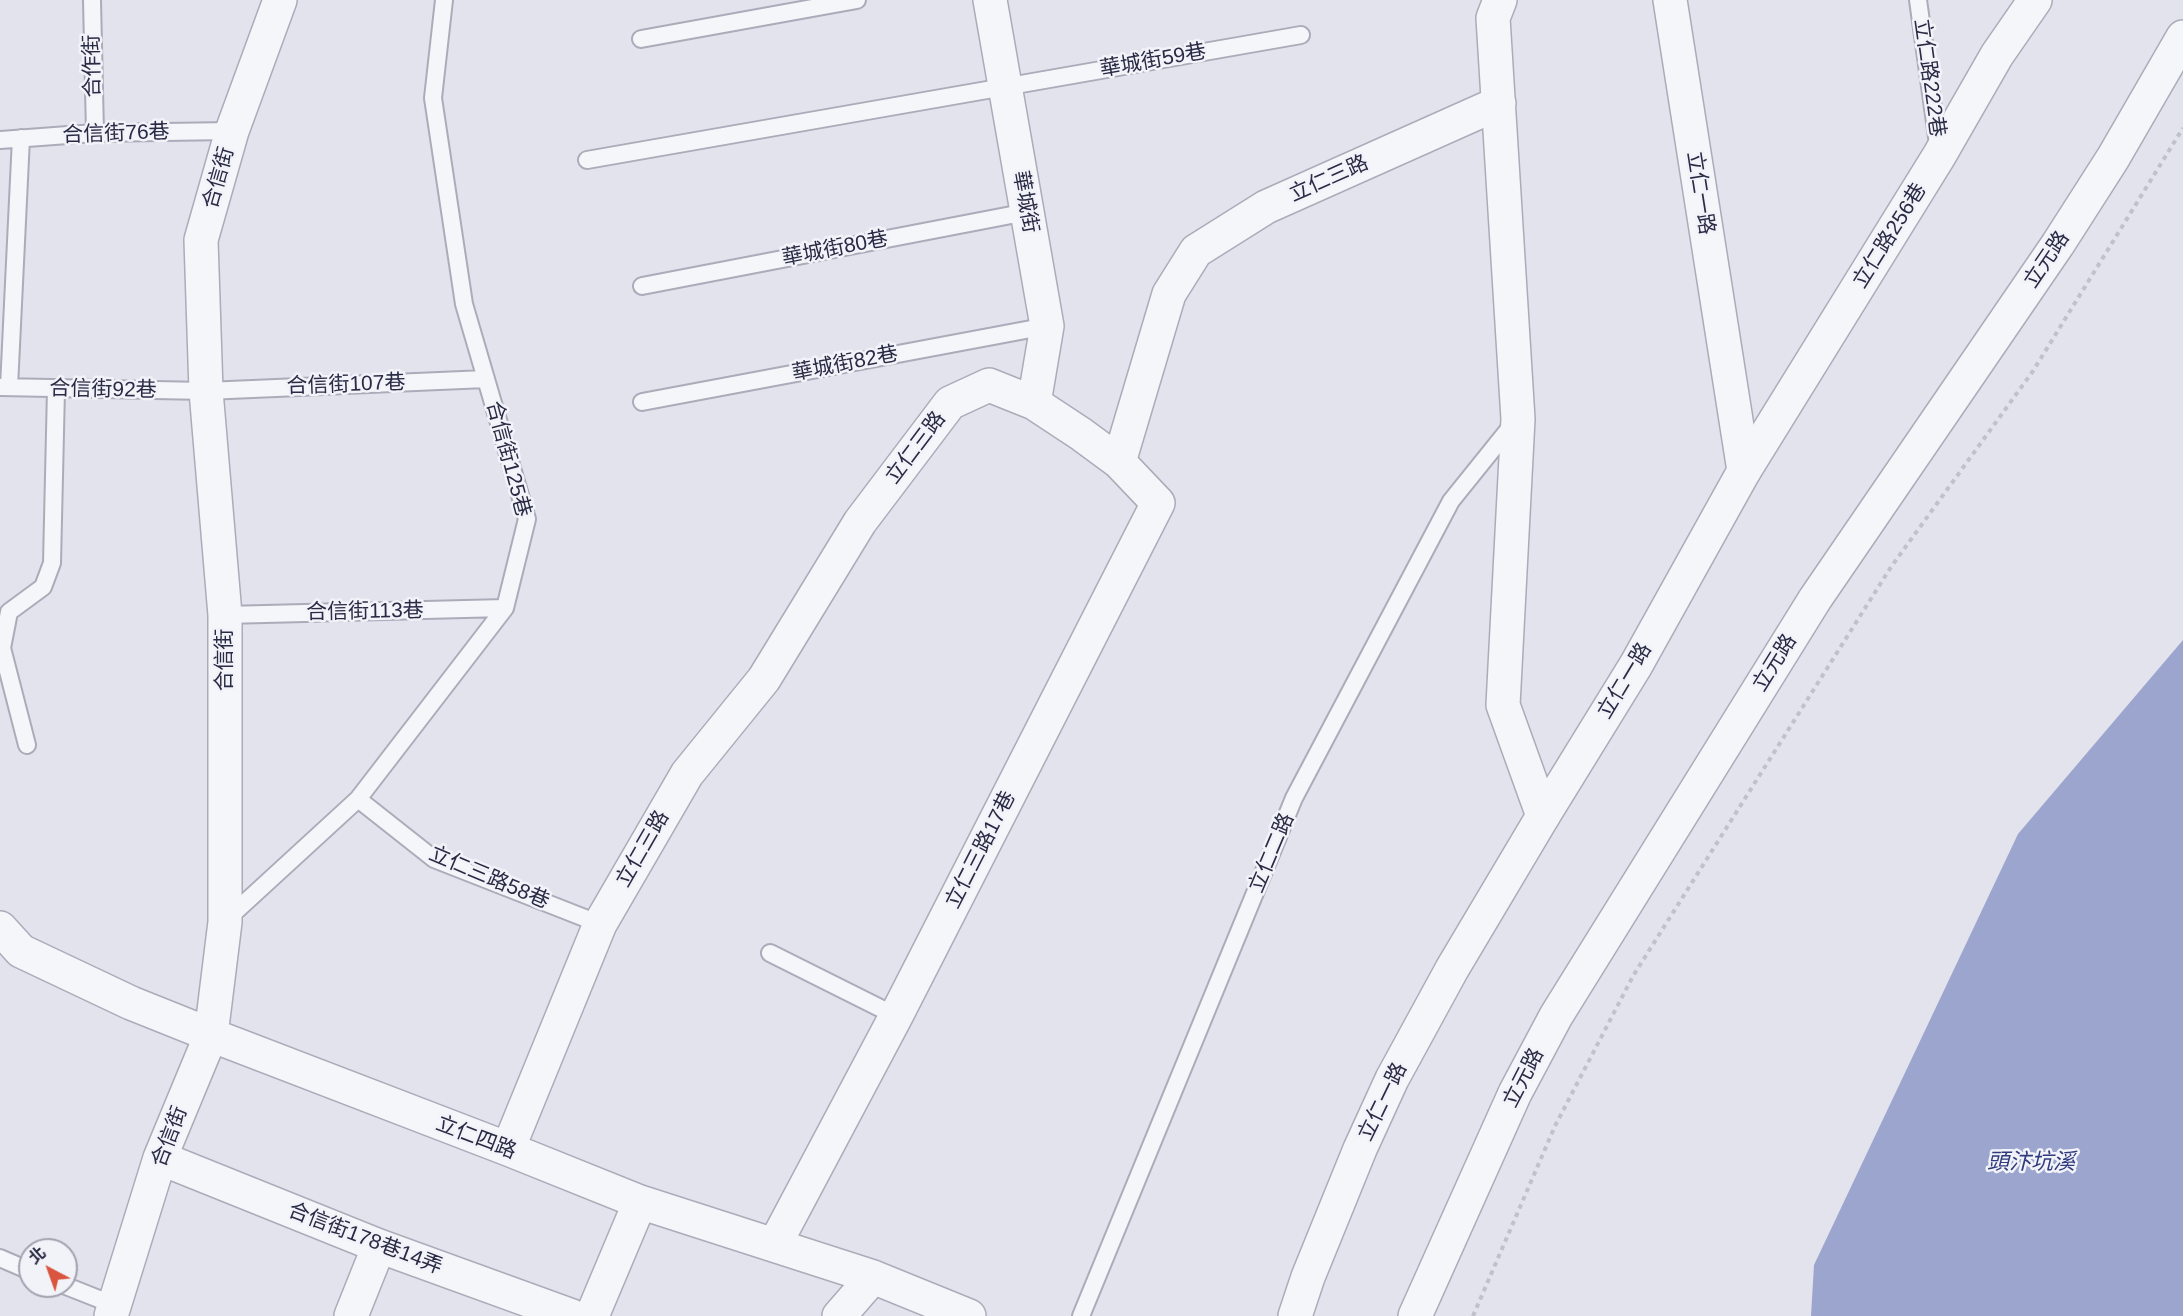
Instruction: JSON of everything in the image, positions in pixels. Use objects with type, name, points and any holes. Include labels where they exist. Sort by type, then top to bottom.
[{"type":"street","name":"合信街","points":[[113,1311],[160,1158],[211,1035],[225,922],[225,615],[206,391],[201,240],[232,131],[280,0]]},
{"type":"street","name":"華城街","points":[[990,0],[1047,326],[1034,404]]},
{"type":"street","points":[[1500,0],[1493,18],[1518,419],[1503,705],[1543,816]]},
{"type":"street","name":"立仁一路","points":[[1295,1316],[1308,1277],[1360,1149],[1392,1078],[1452,969],[1636,665],[1744,471],[1670,0]]},
{"type":"street","name":"立仁路256巷","points":[[1744,471],[1939,156],[1997,55],[2035,0]]},
{"type":"street","name":"立元路","points":[[1415,1316],[1515,1093],[1562,1006],[1815,599],[2058,244],[2113,158],[2183,37]]},
{"type":"street","name":"立仁三路","points":[[508,1149],[600,924],[687,774],[764,679],[860,522],[950,403],[989,385],[1034,404],[1082,434],[1119,462],[1169,294],[1196,251],[1266,207],[1499,103]]},
{"type":"street","name":"立仁三路17巷","points":[[774,1244],[896,1016],[1158,503],[1119,462]]},
{"type":"street","name":"立仁四路","points":[[0,928],[21,951],[131,1003],[508,1149],[640,1203],[873,1277],[969,1316]]},
{"type":"street","name":"合信街178巷14弄","points":[[160,1158],[379,1246],[572,1316]]},
{"type":"street","points":[[592,1316],[640,1203]]},
{"type":"street","points":[[351,1316],[379,1246]]},
{"type":"street","points":[[839,1316],[873,1277]]},
{"type":"lane","name":"合作街","points":[[92,0],[95,133]]},
{"type":"lane","name":"合信街125巷","points":[[225,922],[358,799],[505,608],[527,519],[464,304],[433,98],[444,0]]},
{"type":"lane","points":[[641,39],[857,0]]},
{"type":"lane","name":"立仁路222巷","points":[[1918,0],[1939,156]]},
{"type":"lane","name":"華城街59巷","points":[[587,160],[1301,35]]},
{"type":"lane","name":"合信街76巷","points":[[0,141],[95,133],[232,131]]},
{"type":"lane","points":[[5,387],[21,138]]},
{"type":"lane","name":"華城街80巷","points":[[642,286],[1027,212]]},
{"type":"lane","name":"華城街82巷","points":[[642,402],[1047,326]]},
{"type":"lane","name":"合信街107巷","points":[[206,391],[486,379]]},
{"type":"lane","name":"合信街92巷","points":[[5,387],[206,391]]},
{"type":"lane","points":[[27,745],[2,648],[9,612],[43,587],[52,563],[56,389]]},
{"type":"lane","name":"立仁二路","points":[[1082,1316],[1294,798],[1451,501],[1518,419]]},
{"type":"lane","name":"合信街113巷","points":[[225,615],[505,608]]},
{"type":"lane","name":"立仁三路58巷","points":[[358,799],[434,860],[600,924]]},
{"type":"lane","points":[[770,953],[896,1016]]},
{"type":"lane","points":[[0,1258],[18,1266]]},
{"type":"lane","points":[[78,1292],[113,1311]]},
{"type":"path","points":[[1473,1316],[1555,1126],[1633,976],[1891,567],[2033,371],[2183,128]]},
{"type":"water","name":"頭汴坑溪","points":[[2183,640],[2183,1316],[1811,1316],[1814,1265],[2018,834]]}]
